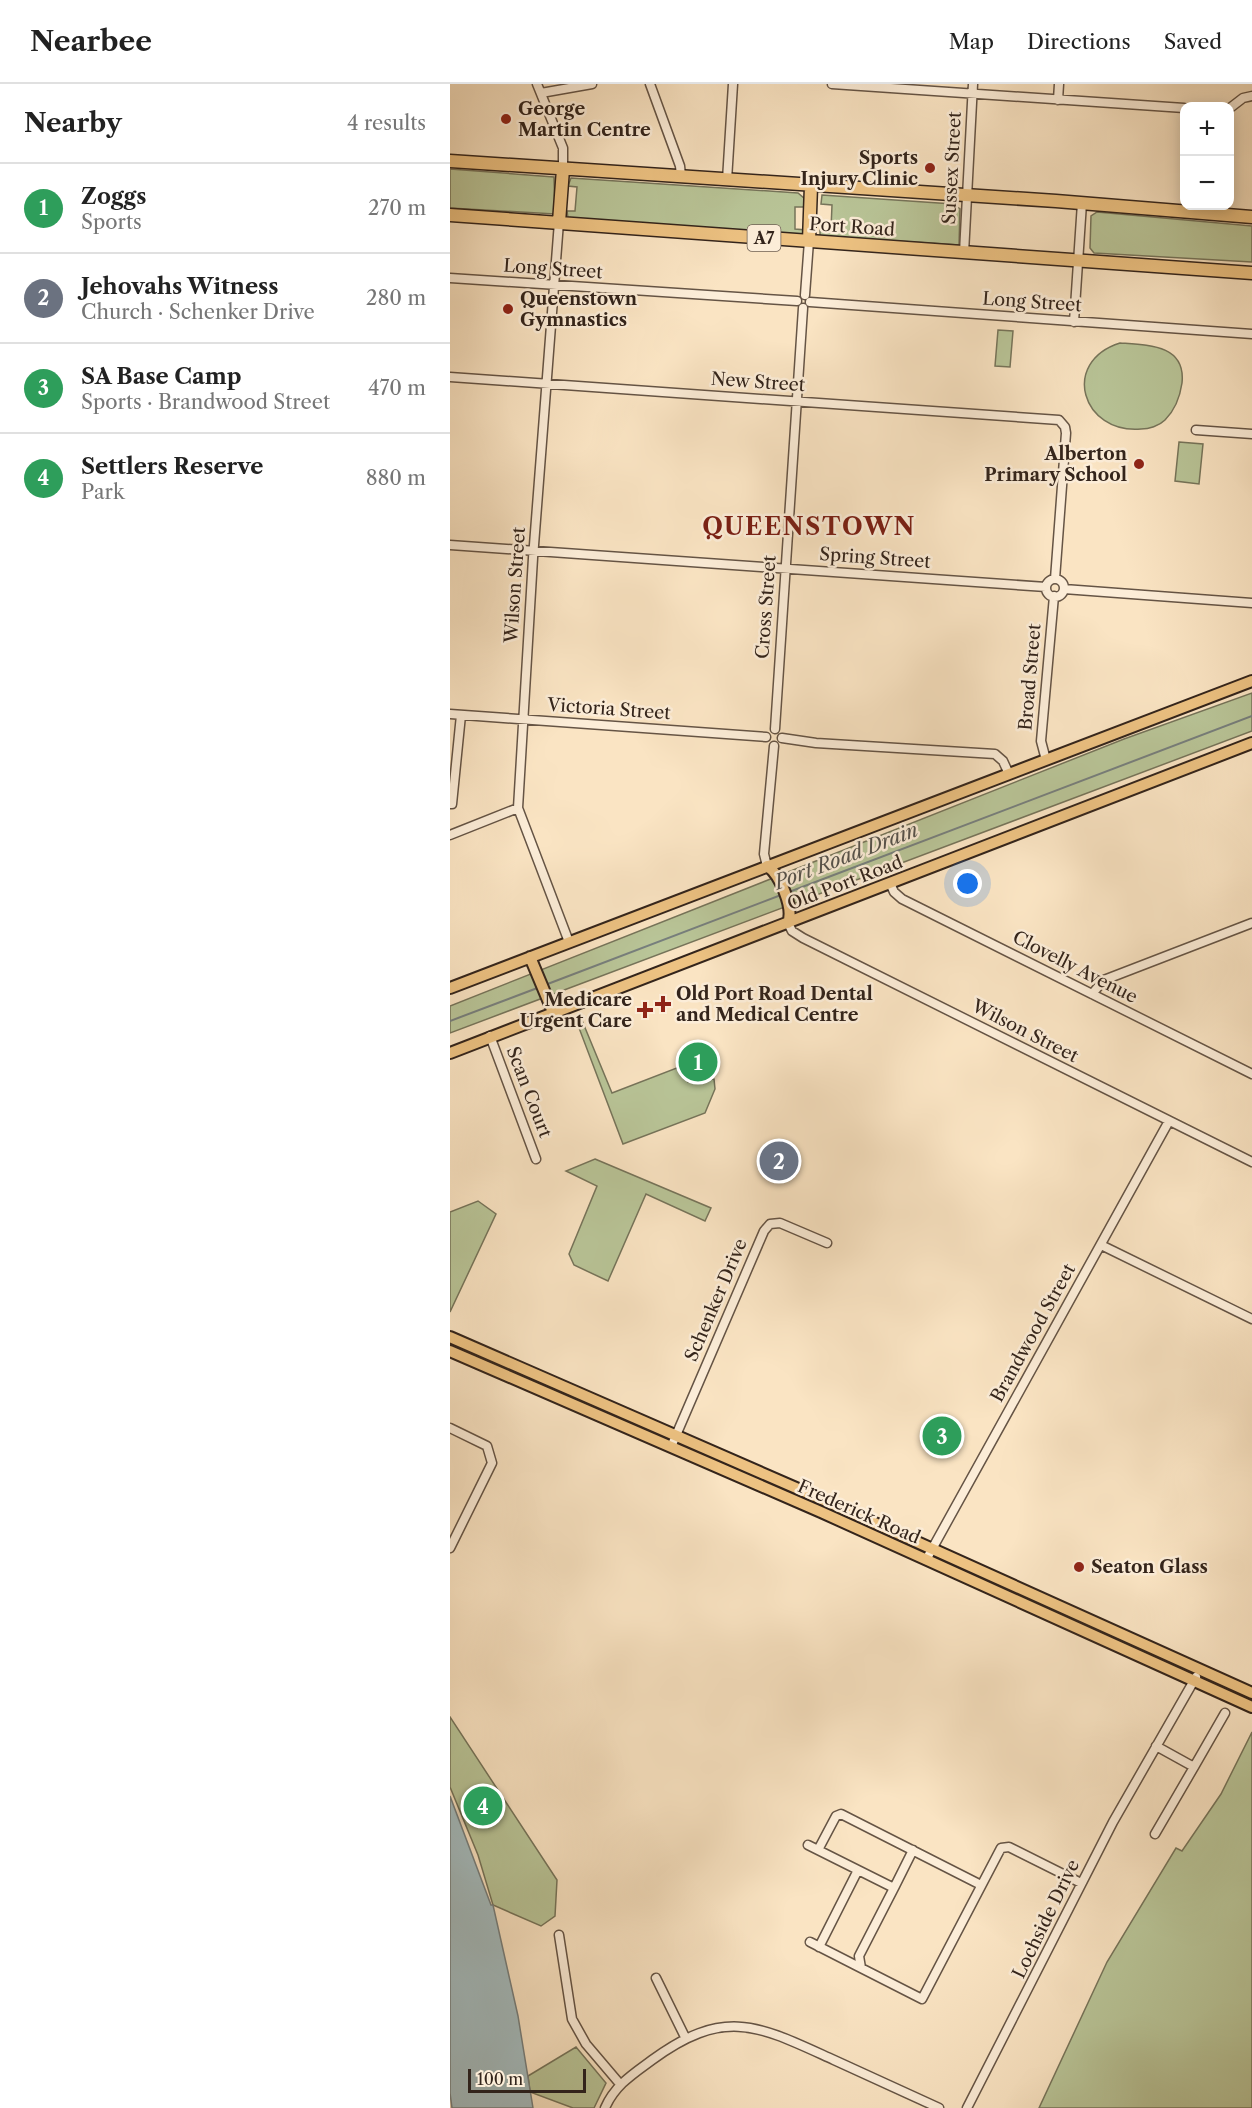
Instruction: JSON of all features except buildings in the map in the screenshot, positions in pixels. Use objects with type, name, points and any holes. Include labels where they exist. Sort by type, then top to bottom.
[{"type":"highway","points":[[450,161],[1180,209]]},
{"type":"highway","points":[[559,222],[563,169]]},
{"type":"highway","points":[[809,242],[811,186]]},
{"type":"highway","points":[[1205,210],[1252,217]]},
{"type":"highway","name":"Port Road","points":[[450,215],[1252,273]]},
{"type":"main road","points":[[450,988],[1252,681]]},
{"type":"main road","name":"Old Port Road","points":[[450,1053],[1252,743]]},
{"type":"main road","points":[[766,866],[777,873],[790,908],[791,915],[788,923]]},
{"type":"main road","points":[[530,957],[553,1012]]},
{"type":"main road","name":"Frederick Road","points":[[450,1337],[1252,1693]]},
{"type":"main road","name":"Frederick Road","points":[[450,1351],[926,1560],[1252,1707]]},
{"type":"street","points":[[563,169],[564,148],[539,88],[591,84]]},
{"type":"street","points":[[650,84],[680,166],[681,176]]},
{"type":"street","points":[[727,180],[733,84]]},
{"type":"street","points":[[832,84],[972,89],[1058,100],[1180,108]]},
{"type":"street","points":[[1058,100],[1059,84]]},
{"type":"street","name":"Sussex Street","points":[[964,253],[972,89]]},
{"type":"street","points":[[1234,105],[1243,98],[1252,96]]},
{"type":"street","points":[[1074,322],[1082,203]]},
{"type":"street","name":"Wilson Street","points":[[559,222],[522,719],[518,808],[569,942]]},
{"type":"street","name":"Cross Street","points":[[775,729],[809,242]]},
{"type":"street","name":"Long Street","points":[[450,278],[1252,334]]},
{"type":"street","name":"New Street","points":[[450,377],[1055,419],[1063,423],[1066,433],[1055,579]]},
{"type":"street","points":[[1196,430],[1252,434]]},
{"type":"street","name":"Spring Street","points":[[450,545],[1046,587]]},
{"type":"street","points":[[1055,579],[1061,581],[1064,589],[1061,594],[1053,596],[1048,593],[1046,587],[1055,579]]},
{"type":"street","points":[[1064,589],[1252,603]]},
{"type":"street","name":"Broad Street","points":[[1046,760],[1041,741],[1053,596]]},
{"type":"street","name":"Victoria Street","points":[[450,714],[766,737]]},
{"type":"street","points":[[450,804],[452,804],[461,715]]},
{"type":"street","points":[[775,729],[780,732],[782,738],[780,743],[774,746],[767,742],[766,737],[769,731],[775,729]]},
{"type":"street","points":[[782,738],[816,743],[995,754],[1004,762],[1010,774]]},
{"type":"street","points":[[766,866],[764,854],[774,746]]},
{"type":"street","points":[[450,835],[518,808]]},
{"type":"street","name":"Clovelly Avenue","points":[[890,883],[894,892],[902,899],[1252,1074]]},
{"type":"street","name":"Wilson Street","points":[[788,923],[792,931],[803,938],[1252,1162]]},
{"type":"street","points":[[1092,994],[1104,980],[1252,923]]},
{"type":"street","name":"Scan Court","points":[[490,1036],[536,1160]]},
{"type":"street","name":"Brandwood Street","points":[[926,1560],[1169,1121]]},
{"type":"street","name":"Schenker Drive","points":[[671,1447],[764,1232],[770,1224],[780,1223],[827,1243]]},
{"type":"street","points":[[1101,1245],[1252,1319]]},
{"type":"street","points":[[450,1428],[487,1446],[492,1463],[450,1548]]},
{"type":"street","name":"Lochside Drive","points":[[967,2108],[997,2055],[1081,1883],[1200,1670]]},
{"type":"street","points":[[1155,1834],[1225,1713]]},
{"type":"street","points":[[1156,1746],[1194,1767]]},
{"type":"street","points":[[818,1850],[836,1816],[841,1814],[981,1885]]},
{"type":"street","points":[[808,1845],[894,1888]]},
{"type":"street","points":[[810,1942],[922,1999],[1001,1848],[1009,1847],[1081,1883]]},
{"type":"street","points":[[861,1968],[859,1956],[914,1850]]},
{"type":"street","points":[[819,1947],[858,1870]]},
{"type":"street","points":[[559,1935],[572,2019],[586,2044],[620,2084]]},
{"type":"street","points":[[656,1978],[684,2037]]},
{"type":"street","points":[[605,2108],[620,2084],[684,2037],[725,2027],[746,2027],[776,2034],[939,2108]]},
{"type":"green space","points":[[450,169],[554,177],[555,214],[450,208]]},
{"type":"green space","points":[[571,178],[798,193],[805,199],[807,207],[795,207],[795,229],[806,230],[804,235],[568,218],[567,211],[575,211],[577,187],[568,186]]},
{"type":"green space","points":[[822,195],[953,204],[960,209],[959,245],[820,236],[820,229],[831,229],[832,205],[821,204]]},
{"type":"green space","points":[[1097,212],[1252,226],[1252,262],[1094,253],[1090,248],[1091,216]]},
{"type":"green space","points":[[998,330],[1013,331],[1010,367],[995,366]]},
{"type":"green space","points":[[1120,343],[1163,349],[1172,354],[1182,370],[1182,383],[1174,408],[1163,422],[1151,428],[1121,428],[1104,420],[1093,409],[1086,395],[1085,380],[1090,365],[1101,352]]},
{"type":"green space","points":[[1179,442],[1203,444],[1199,484],[1175,481]]},
{"type":"green space","points":[[1252,693],[1252,731],[450,1033],[450,1006],[1124,739]]},
{"type":"green space","points":[[581,1018],[612,1093],[687,1064],[688,1082],[714,1079],[715,1089],[705,1113],[623,1144],[576,1020]]},
{"type":"green space","points":[[595,1159],[711,1208],[705,1221],[646,1194],[608,1281],[574,1265],[569,1254],[597,1186],[566,1171]]},
{"type":"green space","points":[[478,1201],[496,1214],[450,1312],[450,1212]]},
{"type":"green space","points":[[450,1717],[557,1880],[555,1916],[541,1926],[493,1905],[478,1855],[450,1787]]},
{"type":"green space","points":[[1252,1732],[1252,2108],[1039,2108],[1107,1962],[1176,1848],[1182,1851],[1221,1794]]},
{"type":"green space","points":[[576,2047],[606,2083],[594,2108],[573,2108],[530,2092],[528,2076]]},
{"type":"water","points":[[450,1796],[491,1905],[493,1905],[518,2016],[533,2108],[452,2108],[450,2093]]},
{"type":"waterway","name":"Port Road Drain","points":[[789,892],[1252,716]]},
{"type":"waterway","name":"Port Road Drain","points":[[545,985],[781,895]]},
{"type":"waterway","name":"Port Road Drain","points":[[450,1021],[540,987]]},
{"type":"place","name":"George Martin Centre","points":[[506,119]]},
{"type":"place","name":"Sports Injury Clinic","points":[[930,168]]},
{"type":"place","name":"Queenstown Gymnastics","points":[[508,309]]},
{"type":"place","name":"Alberton Primary School","points":[[1139,464]]},
{"type":"place","name":"Old Port Road Dental and Medical Centre","points":[[663,1004]]},
{"type":"place","name":"Medicare Urgent Care","points":[[645,1010]]},
{"type":"place","name":"Zoggs","points":[[698,1062]]},
{"type":"place","name":"Jehovahs Witness","points":[[779,1161]]},
{"type":"place","name":"SA Base Camp","points":[[942,1436]]},
{"type":"place","name":"Seaton Glass","points":[[1079,1567]]},
{"type":"place","name":"Settlers Reserve","points":[[483,1806]]},
{"type":"district","name":"QUEENSTOWN","points":[[809,527]]}]
